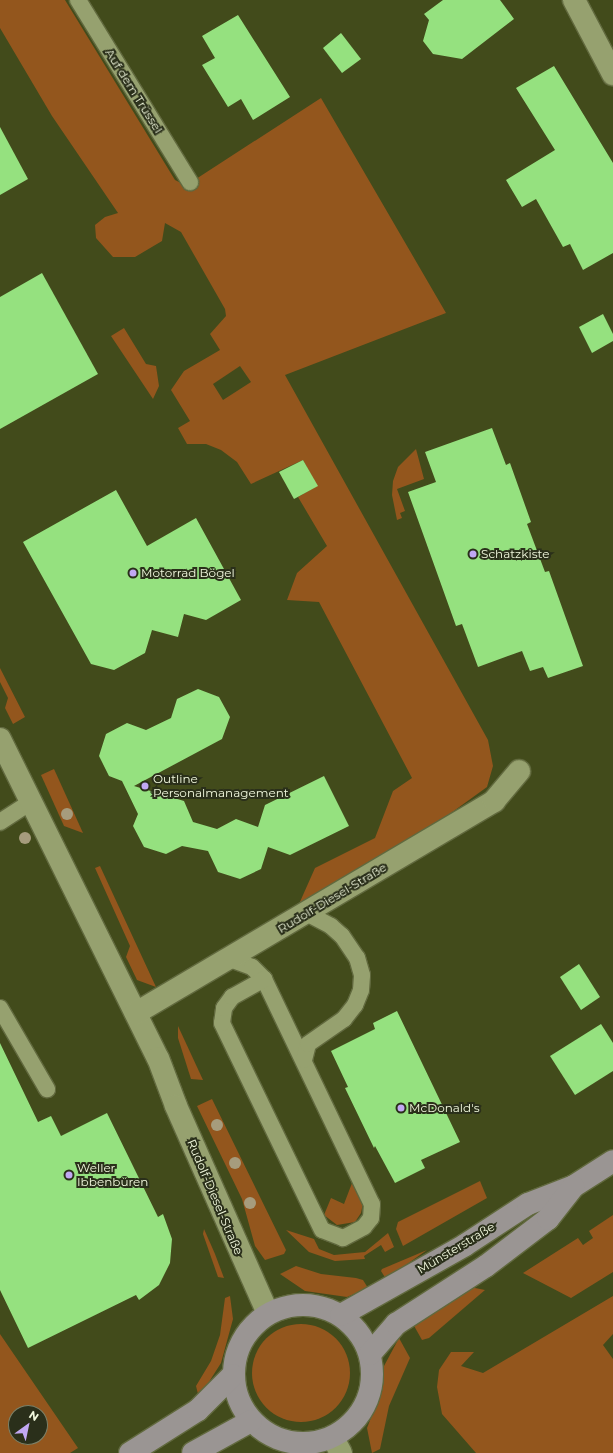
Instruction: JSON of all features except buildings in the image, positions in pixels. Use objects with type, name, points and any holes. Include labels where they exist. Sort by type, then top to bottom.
[{"type":"main road","name":"Münsterstraße","points":[[341,1315],[465,1245],[528,1204],[574,1186],[613,1161]]},
{"type":"main road","name":"Münsterstraße","points":[[370,1354],[396,1324],[486,1266],[548,1219],[574,1186]]},
{"type":"main road","points":[[304,1304],[323,1308],[341,1315],[360,1335],[370,1354],[373,1374],[371,1393],[362,1412],[337,1445],[289,1443],[269,1435],[251,1421],[236,1391],[233,1375],[235,1357],[242,1340],[254,1325],[268,1314],[286,1307],[304,1304]]},
{"type":"main road","points":[[130,1453],[198,1410],[233,1375]]},
{"type":"main road","points":[[193,1453],[251,1421]]},
{"type":"street","points":[[574,0],[613,74]]},
{"type":"street","name":"Rudolf-Diesel-Straße","points":[[0,739],[158,1058],[176,1106],[251,1280],[268,1314]]},
{"type":"street","name":"Rudolf-Diesel-Straße","points":[[136,1013],[230,959],[494,800],[519,770]]},
{"type":"lane","name":"Auf dem Trüssel","points":[[78,0],[190,182]]},
{"type":"lane","points":[[0,822],[31,802]]},
{"type":"lane","points":[[304,1060],[308,1044],[344,1019],[355,1005],[361,990],[362,975],[357,958],[342,936],[331,926],[307,913]]},
{"type":"lane","points":[[230,959],[252,967],[264,979],[372,1204],[370,1218],[364,1227],[343,1238],[322,1230],[222,1023],[224,1008],[232,997],[264,979]]},
{"type":"lane","points":[[0,1008],[47,1089]]},
{"type":"shaded area","points":[[0,0],[65,0],[175,180],[183,184],[196,179],[321,98],[446,313],[285,375],[488,740],[493,766],[487,787],[451,813],[299,904],[315,868],[375,838],[393,791],[412,778],[319,602],[287,600],[297,573],[327,546],[298,497],[317,486],[303,460],[251,484],[237,462],[221,450],[206,444],[187,444],[178,428],[190,421],[171,390],[184,371],[220,350],[210,334],[226,316],[225,309],[181,232],[165,223],[162,241],[135,257],[113,257],[96,238],[95,225],[105,217],[118,213],[52,116],[0,28]],"holes":[[[240,366],[251,382],[223,400],[213,384]]]},
{"type":"shaded area","points":[[124,328],[146,364],[156,366],[159,386],[153,399],[111,336]]},
{"type":"shaded area","points":[[416,449],[424,479],[397,489],[405,511],[400,513],[402,518],[397,520],[392,495],[393,481],[398,467]]},
{"type":"shaded area","points":[[0,668],[25,717],[13,724],[5,708],[8,698],[0,682]]},
{"type":"shaded area","points":[[54,769],[83,833],[64,826],[41,775]]},
{"type":"shaded area","points":[[100,866],[156,987],[137,980],[126,957],[130,946],[95,868]]},
{"type":"shaded area","points":[[178,1026],[203,1080],[191,1079],[178,1038]]},
{"type":"shaded area","points":[[212,1099],[286,1250],[284,1254],[265,1260],[255,1246],[242,1199],[197,1106]]},
{"type":"shaded area","points":[[480,1181],[487,1198],[403,1246],[396,1229],[398,1222]]},
{"type":"shaded area","points":[[352,1183],[363,1203],[361,1213],[355,1222],[337,1225],[324,1215],[331,1198],[344,1204]]},
{"type":"shaded area","points":[[613,1215],[613,1272],[571,1298],[523,1273],[578,1238],[583,1245],[593,1238],[589,1231]]},
{"type":"shaded area","points":[[204,1229],[224,1278],[218,1277],[203,1234]]},
{"type":"shaded area","points":[[286,1230],[314,1239],[319,1249],[334,1255],[365,1252],[388,1233],[394,1247],[385,1252],[381,1245],[364,1256],[365,1259],[335,1261],[309,1252]]},
{"type":"shaded area","points":[[427,1250],[386,1279],[381,1271],[382,1269]]},
{"type":"shaded area","points":[[296,1266],[321,1274],[363,1280],[368,1288],[347,1297],[305,1291],[280,1274]]},
{"type":"shaded area","points":[[470,1287],[485,1290],[429,1338],[422,1340],[413,1324]]},
{"type":"shaded area","points":[[230,1296],[233,1319],[221,1363],[207,1385],[198,1394],[196,1386],[211,1361],[220,1335],[225,1298]]},
{"type":"shaded area","points":[[613,1296],[613,1334],[603,1345],[613,1359],[613,1453],[476,1453],[442,1414],[437,1387],[439,1370],[451,1352],[474,1352],[461,1366],[483,1373]]},
{"type":"shaded area","points":[[301,1324],[320,1328],[336,1338],[346,1354],[350,1373],[346,1392],[336,1408],[320,1418],[301,1422],[282,1418],[266,1408],[256,1392],[252,1373],[256,1354],[266,1338],[282,1328]]},
{"type":"shaded area","points":[[0,1334],[78,1448],[70,1453],[0,1453]]},
{"type":"shaded area","points":[[399,1338],[410,1358],[389,1406],[380,1449],[372,1453],[367,1428],[381,1392],[384,1366]]},
{"type":"place","name":"Schatzkiste","points":[[473,554]]},
{"type":"place","name":"Motorrad Bögel","points":[[133,573]]},
{"type":"place","name":"Outline Personalmanagement","points":[[145,786]]},
{"type":"place","name":"McDonald's","points":[[401,1108]]},
{"type":"place","name":"Weller Ibbenbüren","points":[[69,1175]]}]
